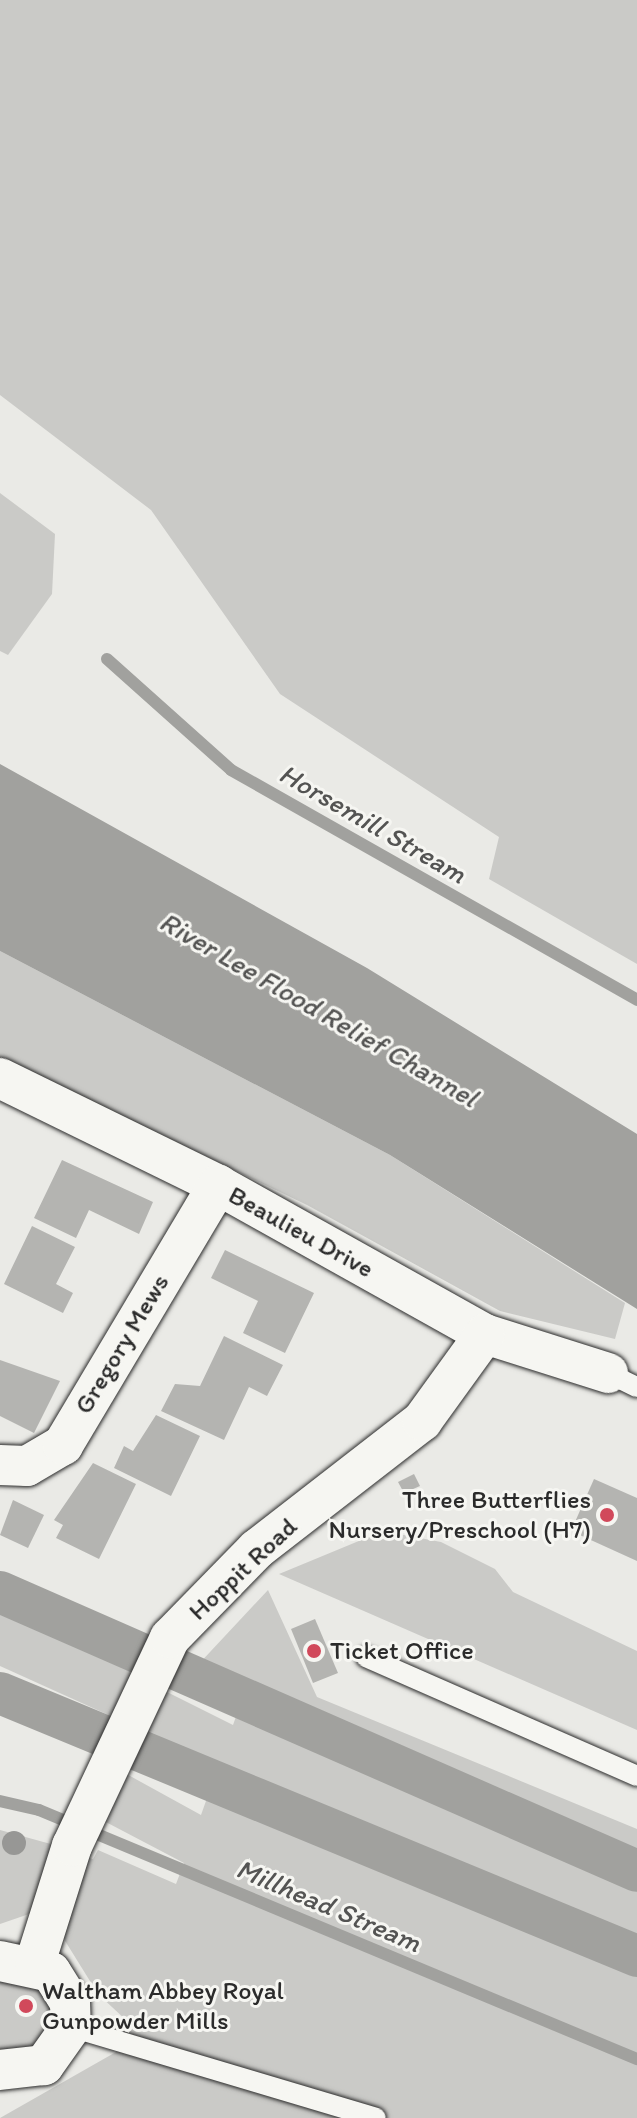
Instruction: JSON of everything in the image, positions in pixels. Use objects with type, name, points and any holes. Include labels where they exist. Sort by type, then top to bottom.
[{"type":"street","name":"Beaulieu Drive","points":[[0,1078],[218,1185],[485,1334],[622,1380]]},
{"type":"street","name":"Gregory Mews","points":[[0,1465],[27,1466],[63,1445],[218,1185]]},
{"type":"street","name":"Hoppit Road","points":[[17,1962],[170,1638],[257,1549],[422,1421],[485,1334]]},
{"type":"street","points":[[0,2070],[44,2065],[71,2027],[63,1985],[17,1962]]},
{"type":"lane","points":[[366,1657],[637,1776]]},
{"type":"lane","points":[[71,2027],[376,2118]]},
{"type":"shaded area","points":[[0,0],[637,0],[637,964],[489,879],[499,837],[280,694],[151,510],[0,395]]},
{"type":"shaded area","points":[[0,493],[55,534],[52,594],[8,655],[0,651]]},
{"type":"shaded area","points":[[0,951],[390,1155],[625,1303],[615,1339],[500,1311],[307,1205],[0,1057]]},
{"type":"shaded area","points":[[383,1531],[441,1542],[495,1569],[513,1592],[637,1651],[637,1730],[279,1574]]},
{"type":"shaded area","points":[[268,1590],[317,1697],[637,1829],[637,2118],[0,2118],[116,2052],[127,2021],[98,1994],[62,1936],[85,1857],[93,1859],[98,1850],[176,1884],[184,1863],[102,1820],[121,1771],[201,1815],[217,1770],[144,1734],[167,1692],[233,1725],[246,1688],[196,1667]]},
{"type":"shaded area","points":[[0,1613],[141,1672],[115,1718],[0,1666]]},
{"type":"shaded area","points":[[0,1830],[58,1846],[32,1913],[0,1924]]},
{"type":"shaded area","points":[[0,1970],[48,1981],[56,2040],[0,2063]]},
{"type":"water","name":"River Lee Flood Relief Channel","points":[[0,764],[367,968],[637,1134],[637,1309],[390,1155],[0,951]]},
{"type":"building","points":[[62,1160],[153,1202],[139,1234],[89,1210],[76,1238],[34,1218]]},
{"type":"building","points":[[32,1226],[75,1247],[56,1284],[73,1293],[63,1313],[4,1284]]},
{"type":"building","points":[[225,1250],[314,1293],[285,1353],[243,1333],[258,1301],[211,1278]]},
{"type":"building","points":[[224,1336],[283,1365],[267,1396],[249,1387],[224,1440],[161,1411],[175,1384],[200,1386]]},
{"type":"building","points":[[0,1360],[60,1381],[34,1433],[0,1416]]},
{"type":"building","points":[[156,1415],[200,1436],[171,1496],[114,1468],[124,1446],[133,1451]]},
{"type":"building","points":[[93,1463],[136,1484],[99,1559],[56,1538],[63,1525],[54,1520]]},
{"type":"building","points":[[414,1474],[420,1486],[404,1493],[398,1482]]},
{"type":"building","name":"Three Butterflies Nursery/Preschool (H7)","points":[[594,1479],[637,1498],[637,1561],[571,1531]]},
{"type":"building","points":[[13,1500],[44,1515],[28,1548],[0,1535]]},
{"type":"building","name":"Ticket Office","points":[[315,1619],[338,1673],[313,1683],[291,1629]]},
{"type":"waterway","name":"Horsemill Stream","points":[[107,659],[231,770],[637,1000]]},
{"type":"waterway","points":[[0,1592],[637,1871]]},
{"type":"waterway","points":[[0,1693],[637,1956]]},
{"type":"waterway","points":[[0,1708],[5,1695]]},
{"type":"waterway","name":"Millhead Stream","points":[[0,1801],[39,1810],[637,2059]]},
{"type":"place","name":"Three Butterflies Nursery/Preschool (H7)","points":[[607,1515]]},
{"type":"place","name":"Ticket Office","points":[[314,1651]]},
{"type":"place","name":"Waltham Abbey Royal Gunpowder Mills","points":[[26,2006]]}]
